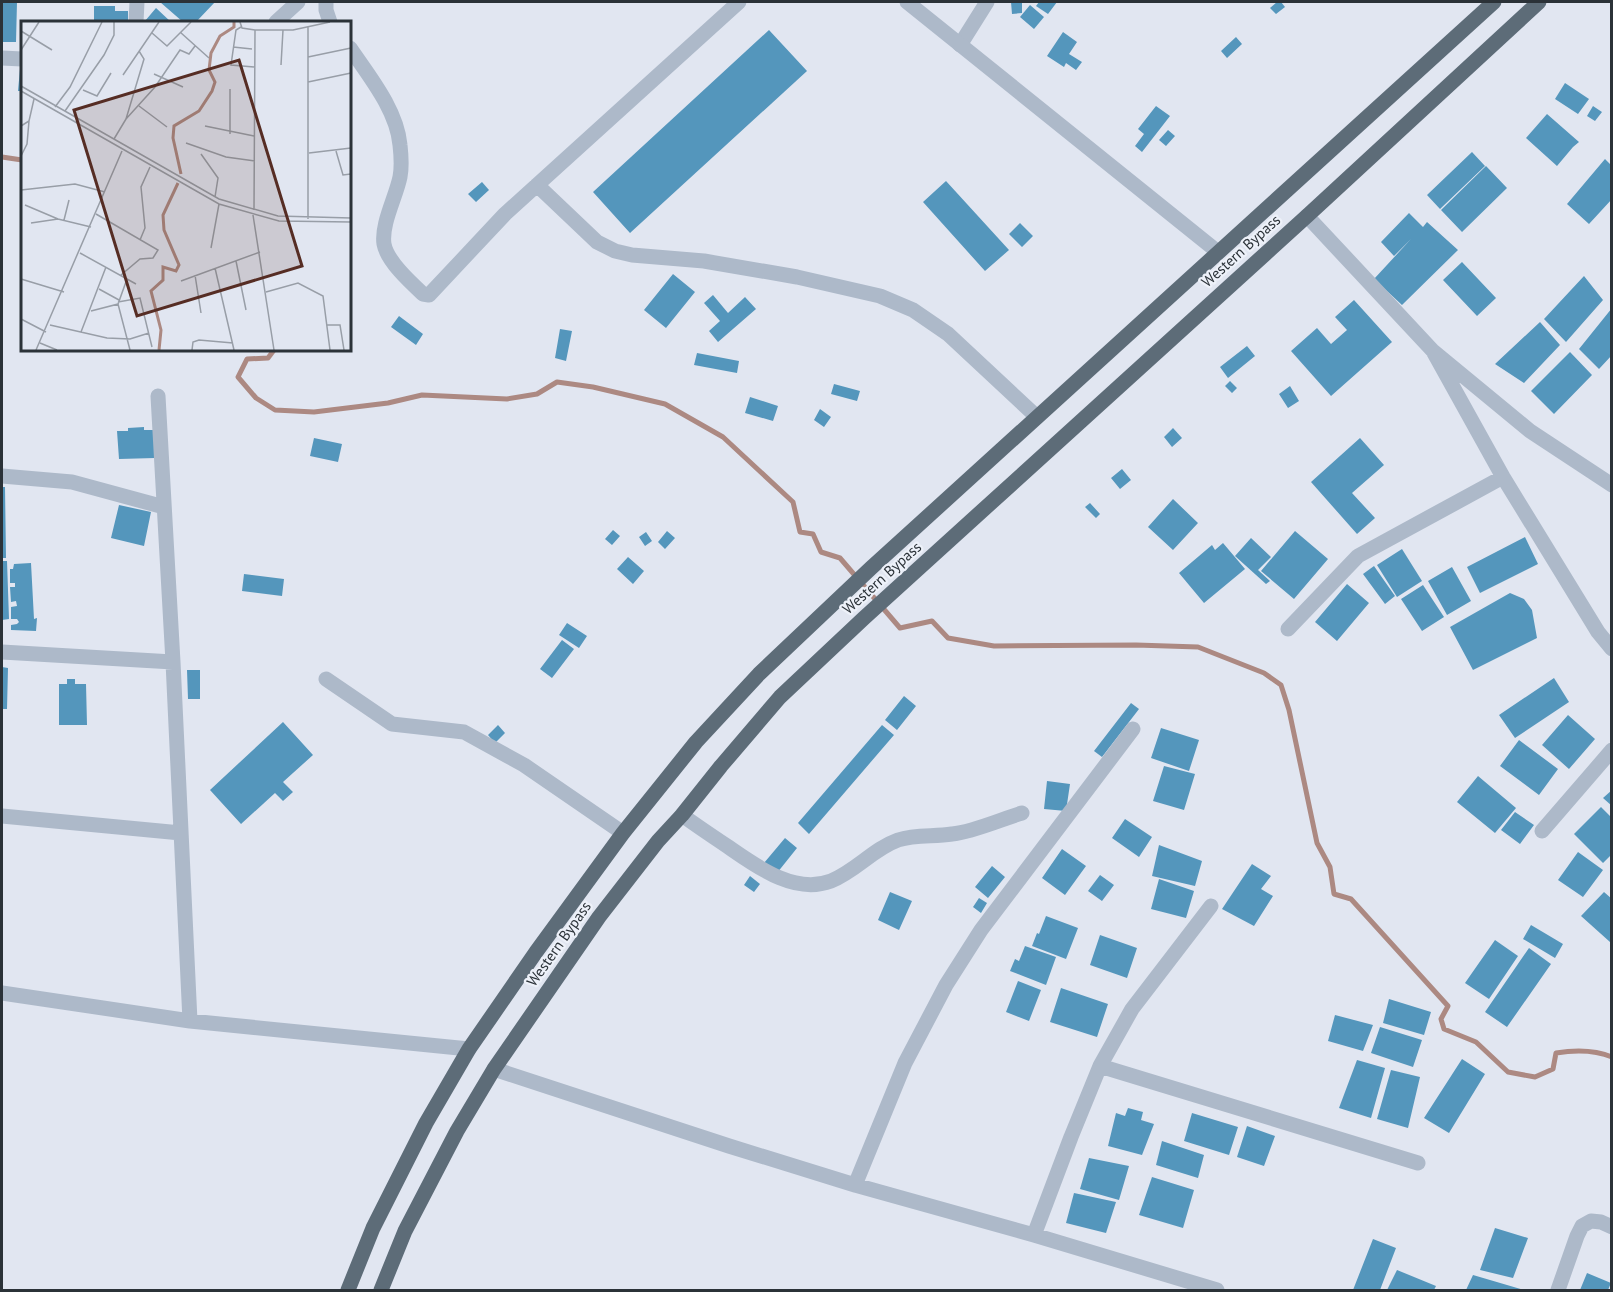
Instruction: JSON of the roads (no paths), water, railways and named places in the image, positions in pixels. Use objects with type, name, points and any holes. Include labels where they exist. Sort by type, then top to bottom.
[{"type":"main road","name":"Western Bypass","points":[[348,1290],[378,1217],[426,1123],[469,1049],[623,833],[696,742],[759,674],[871,568],[1494,2]]},
{"type":"main road","name":"Western Bypass","points":[[381,1290],[405,1231],[457,1131],[494,1069],[599,917],[658,841],[780,697],[1539,2]]},
{"type":"street","points":[[136,21],[137,2]]},
{"type":"street","points":[[326,2],[330,21]]},
{"type":"street","points":[[351,49],[382,95],[400,143],[400,175],[384,232],[384,245],[391,260],[423,294],[429,296],[506,214],[739,2]]},
{"type":"street","points":[[906,2],[1218,252]]},
{"type":"street","points":[[960,45],[987,2]]},
{"type":"street","points":[[277,21],[289,4]]},
{"type":"street","points":[[2,58],[21,59]]},
{"type":"street","points":[[537,185],[597,242],[615,252],[704,261],[797,277],[880,297],[913,310],[948,334],[1037,417]]},
{"type":"street","points":[[1307,216],[1433,351],[1530,432],[1611,485]]},
{"type":"street","points":[[1433,351],[1503,477],[1598,632],[1611,649]]},
{"type":"street","points":[[158,396],[190,1020]]},
{"type":"street","points":[[2,476],[72,483],[164,507]]},
{"type":"street","points":[[1288,629],[1358,556],[1503,477]]},
{"type":"street","points":[[2,652],[173,662]]},
{"type":"street","points":[[326,679],[392,724],[464,732],[524,765],[623,833]]},
{"type":"street","points":[[855,1185],[905,1063],[946,985],[981,930],[1133,729]]},
{"type":"street","points":[[1542,831],[1611,750]]},
{"type":"street","points":[[682,815],[763,871],[788,881],[812,884],[830,881],[845,874],[879,849],[897,841],[918,836],[953,834],[1022,813]]},
{"type":"street","points":[[2,816],[181,833]]},
{"type":"street","points":[[1034,1235],[1100,1066],[1132,1009],[1211,906]]},
{"type":"street","points":[[2,993],[190,1020],[469,1049]]},
{"type":"street","points":[[1100,1066],[1418,1163]]},
{"type":"street","points":[[494,1069],[855,1185],[1034,1235],[1216,1290]]},
{"type":"street","points":[[1558,1290],[1582,1226],[1591,1221],[1601,1222],[1611,1227]]},
{"type":"waterway","points":[[2,157],[21,160]]},
{"type":"waterway","points":[[273,351],[268,358],[247,359],[238,377],[256,398],[275,410],[314,412],[388,403],[422,395],[507,399],[537,394],[557,382],[593,387],[665,404],[723,437],[793,502],[800,532],[813,534],[821,552],[840,558],[900,628],[932,621],[948,638],[994,646],[1198,647],[1264,673],[1281,685],[1289,710],[1317,843],[1330,867],[1334,894],[1351,899],[1448,1006],[1441,1019],[1444,1029],[1476,1042],[1508,1072],[1535,1077],[1553,1069],[1556,1053],[1584,1051],[1612,1057]]}]
